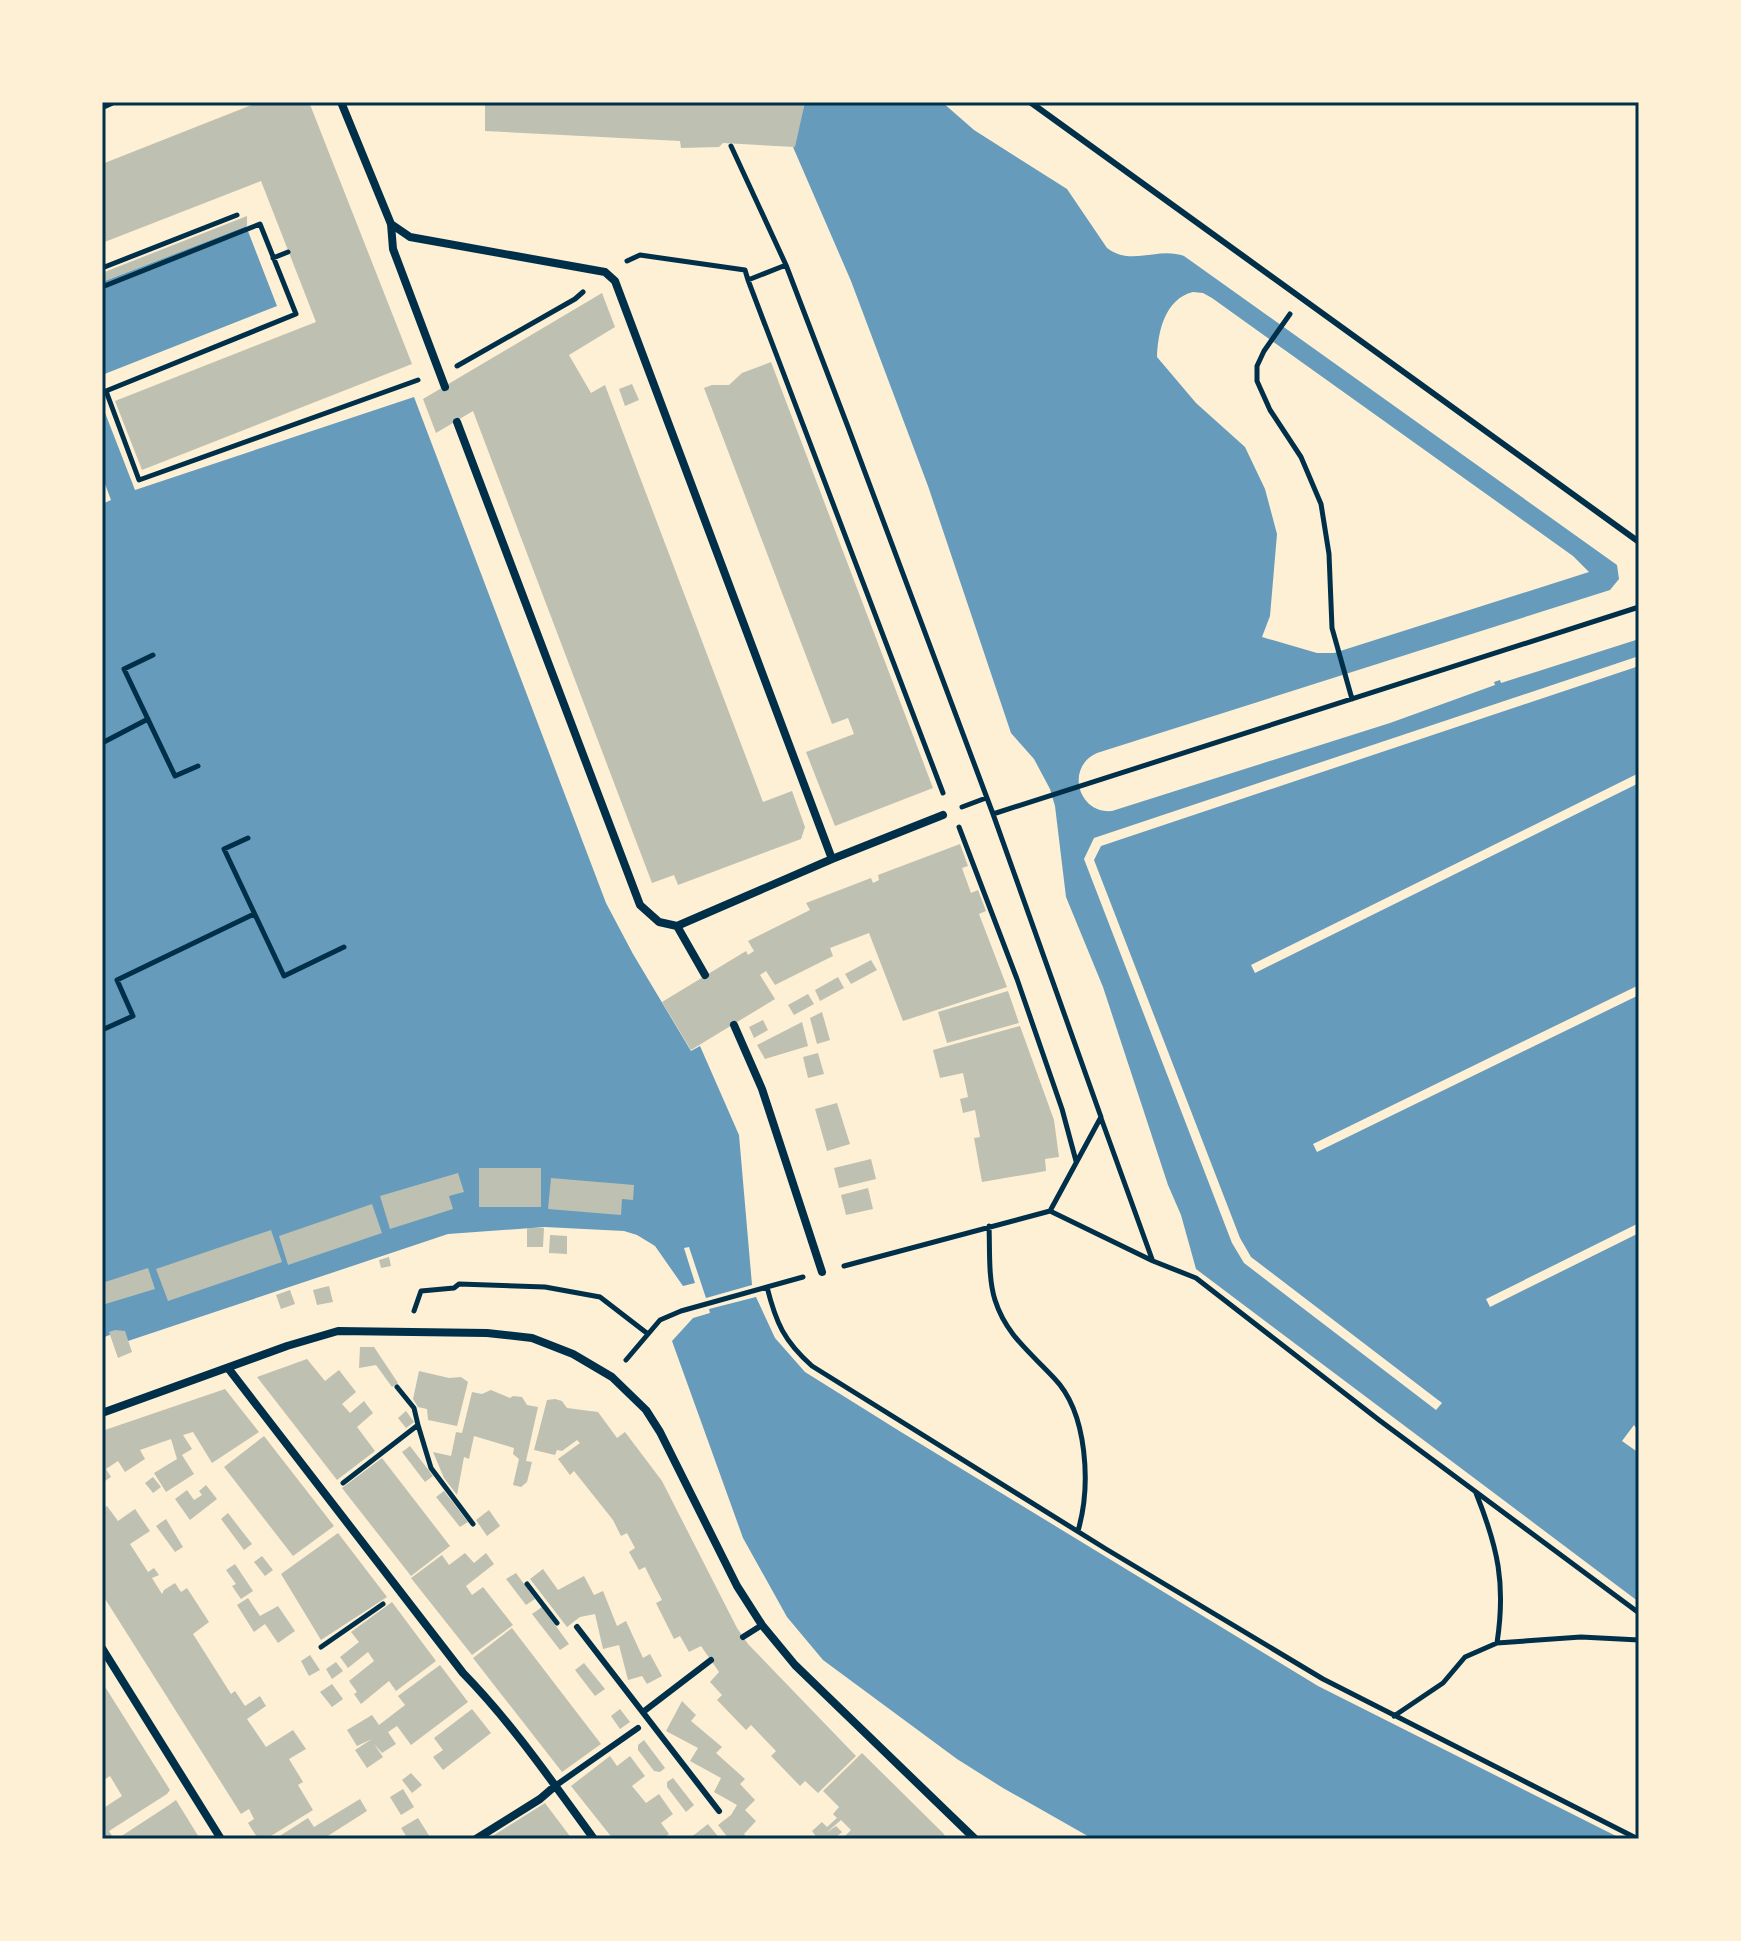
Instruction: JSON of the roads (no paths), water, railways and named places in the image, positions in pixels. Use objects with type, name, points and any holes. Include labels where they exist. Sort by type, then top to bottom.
[{"type":"street","points":[[102,106],[111,102]]},
{"type":"street","points":[[341,102],[391,224],[393,249],[445,387]]},
{"type":"street","points":[[391,224],[410,237],[605,272],[615,281],[832,859]]},
{"type":"street","points":[[457,422],[640,905],[659,922],[677,926],[943,815]]},
{"type":"street","points":[[677,926],[705,975]]},
{"type":"street","points":[[734,1025],[762,1089],[822,1272]]},
{"type":"street","points":[[102,1413],[287,1346],[338,1331],[487,1333],[532,1338],[573,1354],[612,1377],[646,1410],[737,1586],[762,1625],[795,1665],[975,1839]]},
{"type":"street","points":[[228,1368],[594,1839]]},
{"type":"street","points":[[102,1648],[221,1839]]},
{"type":"street","points":[[476,1839],[540,1799],[555,1786]]},
{"type":"lane","points":[[1030,102],[1639,542]]},
{"type":"lane","points":[[743,1637],[762,1625]]},
{"type":"lane","points":[[577,1627],[719,1811]]},
{"type":"lane","points":[[643,1712],[711,1660]]},
{"type":"lane","points":[[555,1786],[638,1728]]},
{"type":"water","points":[[805,102],[942,102],[974,130],[1067,189],[1107,248],[1126,256],[1164,253],[1184,256],[1617,565],[1619,579],[1610,590],[1097,753],[1081,768],[1079,778],[1084,798],[1091,805],[1112,811],[1390,723],[1495,685],[1494,682],[1500,680],[1501,683],[1639,639],[1639,1602],[1196,1269],[1181,1215],[1168,1185],[1103,987],[1066,897],[1055,806],[1050,789],[1034,759],[1011,733],[928,486],[851,281],[793,147]],"holes":[[[1193,292],[1203,293],[1573,556],[1589,572],[1334,653],[1317,653],[1262,637],[1270,616],[1277,534],[1265,489],[1245,447],[1196,403],[1157,357],[1161,327],[1170,309],[1183,296]]]},
{"type":"water","points":[[246,226],[277,306],[102,375],[102,282]]},
{"type":"water","points":[[414,397],[606,903],[691,1051],[700,1046],[739,1135],[752,1285],[706,1298],[689,1247],[684,1248],[695,1283],[683,1286],[655,1246],[624,1231],[545,1227],[448,1234],[128,1341],[117,1332],[102,1338],[102,504],[111,500],[102,476],[102,405],[135,490]]},
{"type":"water","points":[[756,1297],[775,1338],[805,1372],[1318,1686],[1622,1839],[1093,1839],[1003,1788],[957,1759],[823,1660],[787,1617],[743,1538],[672,1341],[693,1318],[710,1313],[709,1309]]}]
